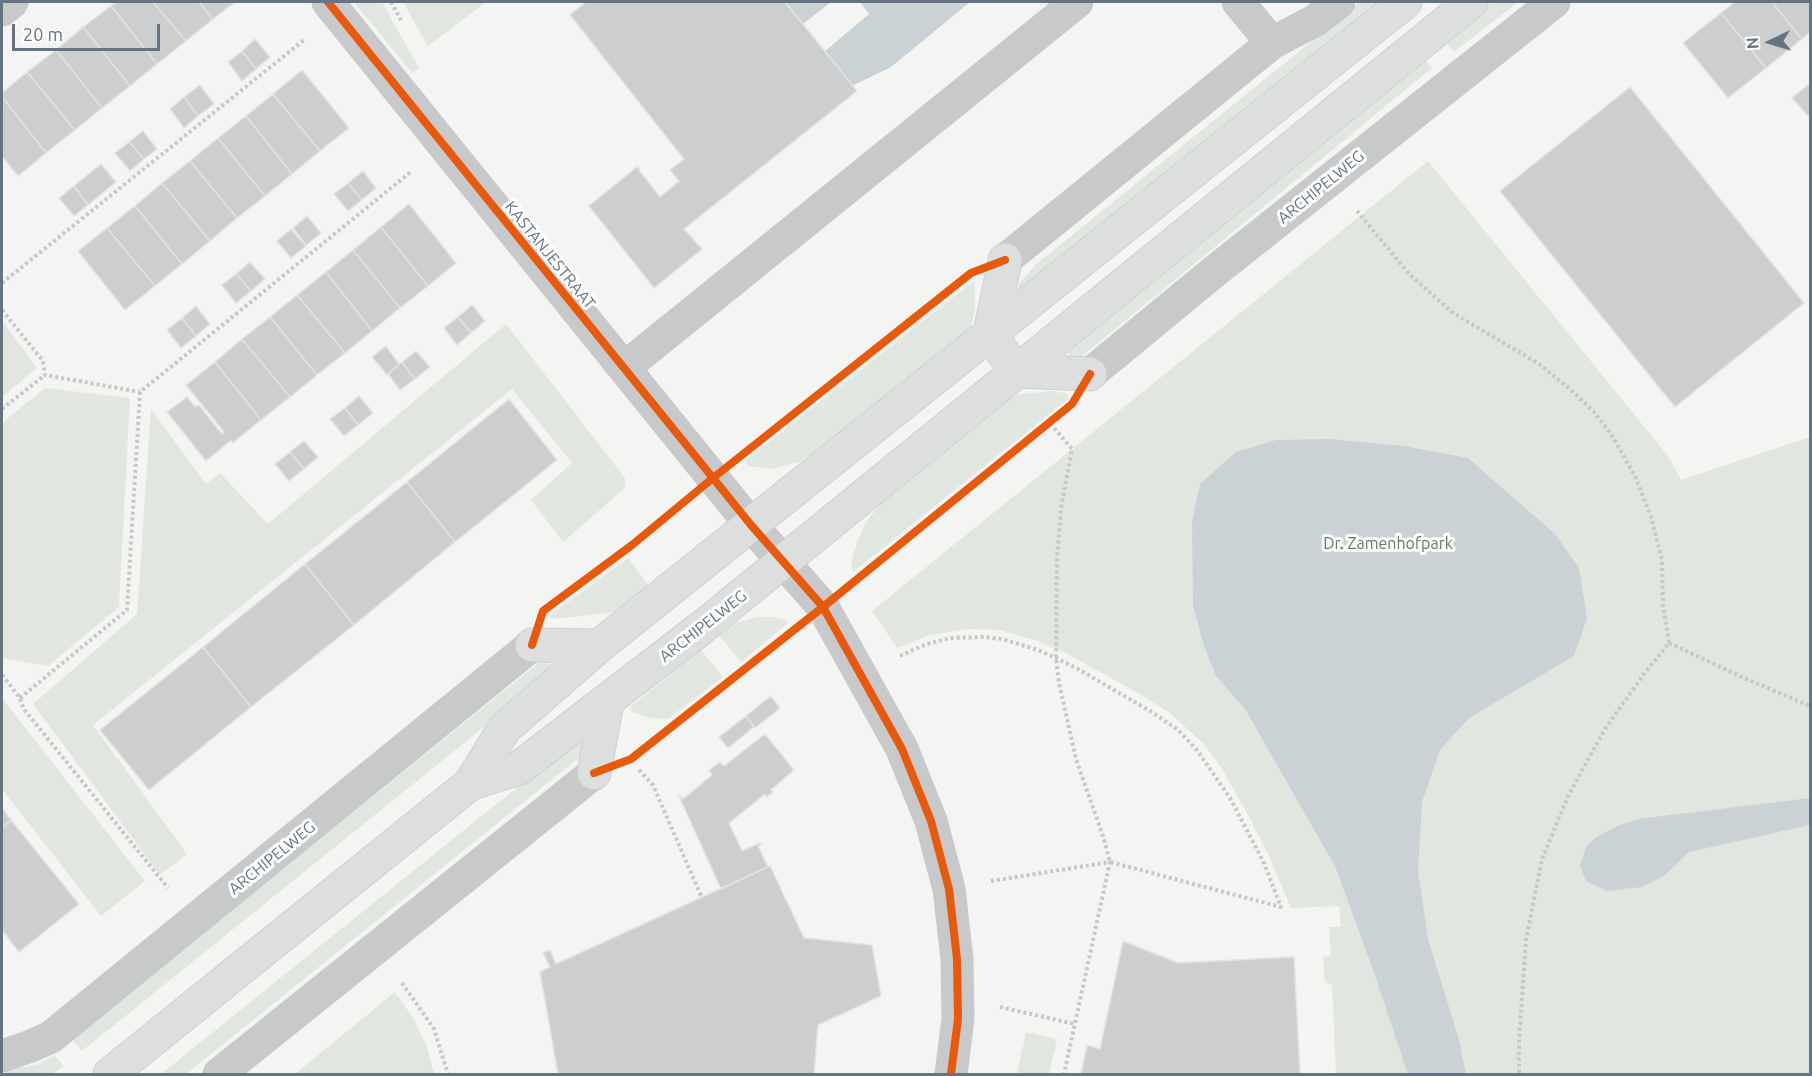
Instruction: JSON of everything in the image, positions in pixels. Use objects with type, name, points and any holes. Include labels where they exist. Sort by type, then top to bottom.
[{"type":"main road","name":"ARCHIPELWEG","points":[[110,1074],[471,783],[504,729],[599,646],[1405,2]]},
{"type":"main road","name":"ARCHIPELWEG","points":[[471,783],[519,768],[607,702],[783,562],[1016,370],[1471,2]]},
{"type":"main road","points":[[1005,260],[990,334],[1016,370],[1090,374]]},
{"type":"main road","points":[[532,645],[599,646]]},
{"type":"main road","points":[[594,773],[607,702]]},
{"type":"street","points":[[2,10],[12,2]]},
{"type":"street","points":[[624,368],[1077,2]]},
{"type":"street","points":[[1238,2],[1272,43]]},
{"type":"street","points":[[1005,260],[1272,43],[1316,20],[1339,2]]},
{"type":"street","name":"ARCHIPELWEG","points":[[1090,374],[1554,2]]},
{"type":"street","name":"KASTANJESTRAAT","points":[[333,8],[751,525]]},
{"type":"street","points":[[751,525],[823,607],[902,749],[927,811],[949,889],[957,959],[958,1020],[951,1074]]},
{"type":"street","name":"ARCHIPELWEG","points":[[2,1056],[51,1036],[532,645]]},
{"type":"street","points":[[219,1074],[594,773]]},
{"type":"path","points":[[2,283],[333,8]]},
{"type":"path","points":[[20,698],[126,610],[140,392],[444,146]]},
{"type":"path","points":[[1333,178],[1366,224],[1410,275],[1453,313],[1539,364],[1593,411],[1611,434],[1635,476],[1651,517],[1662,560],[1663,606],[1670,643]]},
{"type":"path","points":[[2,310],[43,361],[45,375]]},
{"type":"path","points":[[1040,430],[1072,404],[1090,374]]},
{"type":"path","points":[[2,409],[45,375],[140,392]]},
{"type":"path","points":[[1050,423],[1072,449],[1061,508],[1058,539],[1056,658],[1059,682],[1076,759],[1110,862],[1064,1074]]},
{"type":"path","points":[[864,678],[909,651],[950,638],[1002,639],[1038,650],[1078,669],[1177,729],[1197,750],[1230,798],[1248,831],[1264,863],[1281,907],[1110,862],[949,889]]},
{"type":"path","points":[[1670,643],[1810,706]]},
{"type":"path","points":[[1519,1074],[1526,940],[1542,859],[1569,794],[1605,729],[1644,674],[1670,643]]},
{"type":"path","points":[[2,675],[20,698],[23,708],[195,921]]},
{"type":"path","points":[[594,773],[631,759],[652,785],[702,898]]},
{"type":"path","points":[[374,950],[407,990],[434,1029],[448,1074]]},
{"type":"path","points":[[958,997],[1075,1024]]},
{"type":"green space","points":[[354,2],[382,2],[419,68],[412,73]]},
{"type":"green space","points":[[403,2],[486,2],[428,46]]},
{"type":"green space","points":[[1360,2],[1381,2],[1020,292],[1018,285],[1034,266]]},
{"type":"green space","points":[[1492,2],[1518,2],[1454,52],[1445,40]]},
{"type":"green space","points":[[1423,57],[1432,68],[1081,357],[1074,358],[1068,354],[1066,348]]},
{"type":"green space","name":"Dr. Zamenhofpark","points":[[1428,161],[1668,456],[1681,480],[1810,437],[1810,1074],[1336,1074],[1332,984],[1325,983],[1323,957],[1331,956],[1329,927],[1341,927],[1339,906],[1291,908],[1268,854],[1245,809],[1221,767],[1203,743],[1171,714],[1145,697],[1064,652],[1038,641],[1000,630],[968,629],[929,635],[897,648],[872,611]]},
{"type":"green space","points":[[975,280],[975,309],[971,327],[963,343],[834,440],[799,462],[772,469],[747,466],[745,461]]},
{"type":"green space","points":[[2,321],[37,368],[2,397]]},
{"type":"green space","points":[[506,324],[625,478],[625,488],[563,542],[531,500],[572,463],[512,389],[93,725],[187,854],[160,875],[33,704],[137,614],[151,409],[206,484],[220,473],[268,524]]},
{"type":"green space","points":[[45,388],[130,398],[119,607],[48,666],[2,658],[2,423]]},
{"type":"green space","points":[[1050,391],[1065,393],[1069,398],[853,572],[851,565],[858,540],[866,522],[881,503],[1006,396]]},
{"type":"green space","points":[[628,558],[650,587],[619,609],[609,613],[554,619],[549,616]]},
{"type":"green space","points":[[758,617],[772,617],[788,623],[741,662],[719,635],[737,622]]},
{"type":"green space","points":[[701,650],[723,677],[668,719],[652,718],[632,712],[630,707]]},
{"type":"green space","points":[[541,661],[549,662],[551,672],[82,1051],[72,1039]]},
{"type":"green space","points":[[2,698],[145,881],[101,916],[2,789]]},
{"type":"green space","points":[[584,738],[581,756],[186,1074],[161,1074],[571,744]]},
{"type":"green space","points":[[395,992],[413,1018],[427,1047],[434,1074],[295,1074]]},
{"type":"green space","points":[[1026,1032],[1057,1039],[1049,1074],[1017,1074]]},
{"type":"green space","points":[[54,1055],[64,1066],[53,1074],[2,1074],[13,1069],[39,1064]]},
{"type":"shaded area","points":[[786,2],[831,2],[803,24]]},
{"type":"shaded area","points":[[860,2],[970,2],[891,67],[852,86],[824,52],[869,14]]},
{"type":"shaded area","points":[[1329,439],[1404,446],[1468,458],[1554,533],[1579,568],[1587,618],[1574,656],[1469,718],[1440,750],[1422,802],[1418,870],[1428,939],[1459,1040],[1466,1074],[1408,1074],[1335,866],[1245,709],[1216,676],[1203,643],[1193,605],[1192,522],[1200,484],[1236,452],[1276,440]]},
{"type":"shaded area","points":[[1810,798],[1810,825],[1689,852],[1664,876],[1642,887],[1607,891],[1586,881],[1580,866],[1586,847],[1595,838],[1617,826],[1638,819]]},
{"type":"building","points":[[116,2],[153,2],[186,41],[157,64],[111,6]]},
{"type":"building","points":[[153,2],[199,2],[213,19],[186,41]]},
{"type":"building","points":[[199,2],[235,2],[213,19]]},
{"type":"building","points":[[586,2],[785,2],[857,91],[684,229],[702,249],[654,288],[589,206],[638,166],[660,197],[679,181],[670,170],[684,159],[570,15]]},
{"type":"building","points":[[1735,2],[1772,2],[1802,39],[1766,68],[1721,13]]},
{"type":"building","points":[[1772,2],[1810,2],[1810,32],[1802,39]]},
{"type":"building","points":[[111,6],[157,64],[130,86],[83,27]]},
{"type":"building","points":[[1721,13],[1766,68],[1728,98],[1683,43]]},
{"type":"building","points":[[83,27],[130,86],[102,108],[56,50]]},
{"type":"building","points":[[255,39],[270,57],[256,69],[242,51]]},
{"type":"building","points":[[56,50],[102,108],[75,130],[27,72]]},
{"type":"building","points":[[242,51],[256,69],[242,81],[228,62]]},
{"type":"building","points":[[302,70],[349,128],[320,151],[273,94]]},
{"type":"building","points":[[27,72],[75,130],[46,153],[2,97],[2,93]]},
{"type":"building","points":[[200,85],[214,104],[198,116],[184,97]]},
{"type":"building","points":[[1808,85],[1810,114],[1808,116],[1792,98]]},
{"type":"building","points":[[1630,87],[1804,303],[1675,407],[1500,191]]},
{"type":"building","points":[[273,94],[320,151],[292,174],[246,116]]},
{"type":"building","points":[[2,97],[46,153],[18,176],[2,156]]},
{"type":"building","points":[[184,97],[198,116],[184,128],[170,109]]},
{"type":"building","points":[[246,116],[292,174],[265,196],[218,138]]},
{"type":"building","points":[[143,131],[157,149],[144,159],[129,142]]},
{"type":"building","points":[[218,138],[265,196],[237,218],[190,161]]},
{"type":"building","points":[[129,142],[144,159],[130,171],[115,153]]},
{"type":"building","points":[[190,161],[237,218],[210,241],[162,183]]},
{"type":"building","points":[[101,164],[116,182],[88,205],[74,186]]},
{"type":"building","points":[[363,171],[376,188],[362,200],[348,183]]},
{"type":"building","points":[[162,183],[210,241],[182,264],[135,206]]},
{"type":"building","points":[[348,183],[362,200],[348,211],[334,194]]},
{"type":"building","points":[[74,186],[88,205],[74,216],[59,198]]},
{"type":"building","points":[[409,204],[456,263],[428,286],[381,227]]},
{"type":"building","points":[[135,206],[182,264],[155,286],[107,228]]},
{"type":"building","points":[[307,216],[321,233],[306,245],[293,228]]},
{"type":"building","points":[[381,227],[428,286],[400,308],[353,250]]},
{"type":"building","points":[[107,228],[155,286],[125,310],[78,251]]},
{"type":"building","points":[[291,229],[306,246],[291,258],[277,241]]},
{"type":"building","points":[[353,250],[400,308],[372,331],[326,272]]},
{"type":"building","points":[[250,262],[265,279],[251,291],[236,274]]},
{"type":"building","points":[[326,272],[372,331],[345,353],[297,295]]},
{"type":"building","points":[[236,274],[251,291],[236,303],[222,285]]},
{"type":"building","points":[[297,295],[345,353],[317,375],[270,317]]},
{"type":"building","points":[[472,305],[485,321],[471,333],[458,317]]},
{"type":"building","points":[[196,306],[210,324],[196,336],[182,318]]},
{"type":"building","points":[[270,317],[317,375],[290,397],[242,339]]},
{"type":"building","points":[[458,317],[471,333],[457,345],[444,328]]},
{"type":"building","points":[[182,318],[196,336],[181,348],[167,330]]},
{"type":"building","points":[[242,339],[290,397],[261,420],[215,362]]},
{"type":"building","points":[[386,346],[399,364],[387,375],[372,357]]},
{"type":"building","points":[[416,351],[430,367],[415,379],[402,362]]},
{"type":"building","points":[[215,362],[261,420],[233,443],[231,440],[206,461],[167,412],[187,397],[195,407],[199,405],[222,434],[224,432],[186,385]]},
{"type":"building","points":[[402,362],[415,379],[400,390],[388,374]]},
{"type":"building","points":[[359,396],[373,413],[358,425],[345,408]]},
{"type":"building","points":[[509,399],[557,460],[455,542],[407,482]]},
{"type":"building","points":[[345,408],[358,425],[344,436],[330,419]]},
{"type":"building","points":[[304,441],[318,457],[304,469],[290,452]]},
{"type":"building","points":[[290,452],[304,469],[289,481],[275,464]]},
{"type":"building","points":[[407,482],[455,542],[354,625],[305,564]]},
{"type":"building","points":[[305,564],[354,625],[251,707],[203,647]]},
{"type":"building","points":[[203,647],[251,707],[149,790],[100,730]]},
{"type":"building","points":[[771,696],[780,708],[755,728],[746,716]]},
{"type":"building","points":[[746,716],[754,727],[728,748],[719,737]]},
{"type":"building","points":[[765,734],[794,770],[771,790],[773,792],[767,797],[765,794],[729,823],[742,851],[760,843],[761,845],[758,846],[768,867],[721,889],[678,794],[683,799],[712,775],[709,770],[720,762],[724,766]]},
{"type":"building","points":[[2,808],[11,820],[2,828]]},
{"type":"building","points":[[11,820],[79,904],[19,952],[2,930],[2,828]]},
{"type":"building","points":[[770,866],[804,938],[872,945],[881,996],[818,1025],[814,1074],[558,1074],[540,972],[550,967],[543,953],[550,950],[556,964]]},
{"type":"building","points":[[1123,941],[1178,963],[1294,957],[1300,1074],[1081,1074],[1087,1045],[1100,1049]]},
{"type":"cycle path","points":[[328,2],[751,525],[823,607],[902,749],[931,821],[949,889],[957,959],[958,1019],[951,1074]]},
{"type":"cycle path","points":[[532,645],[543,611],[632,545],[971,273],[1005,260]]},
{"type":"cycle path","points":[[594,773],[631,759],[823,607],[1072,404],[1090,374]]}]
